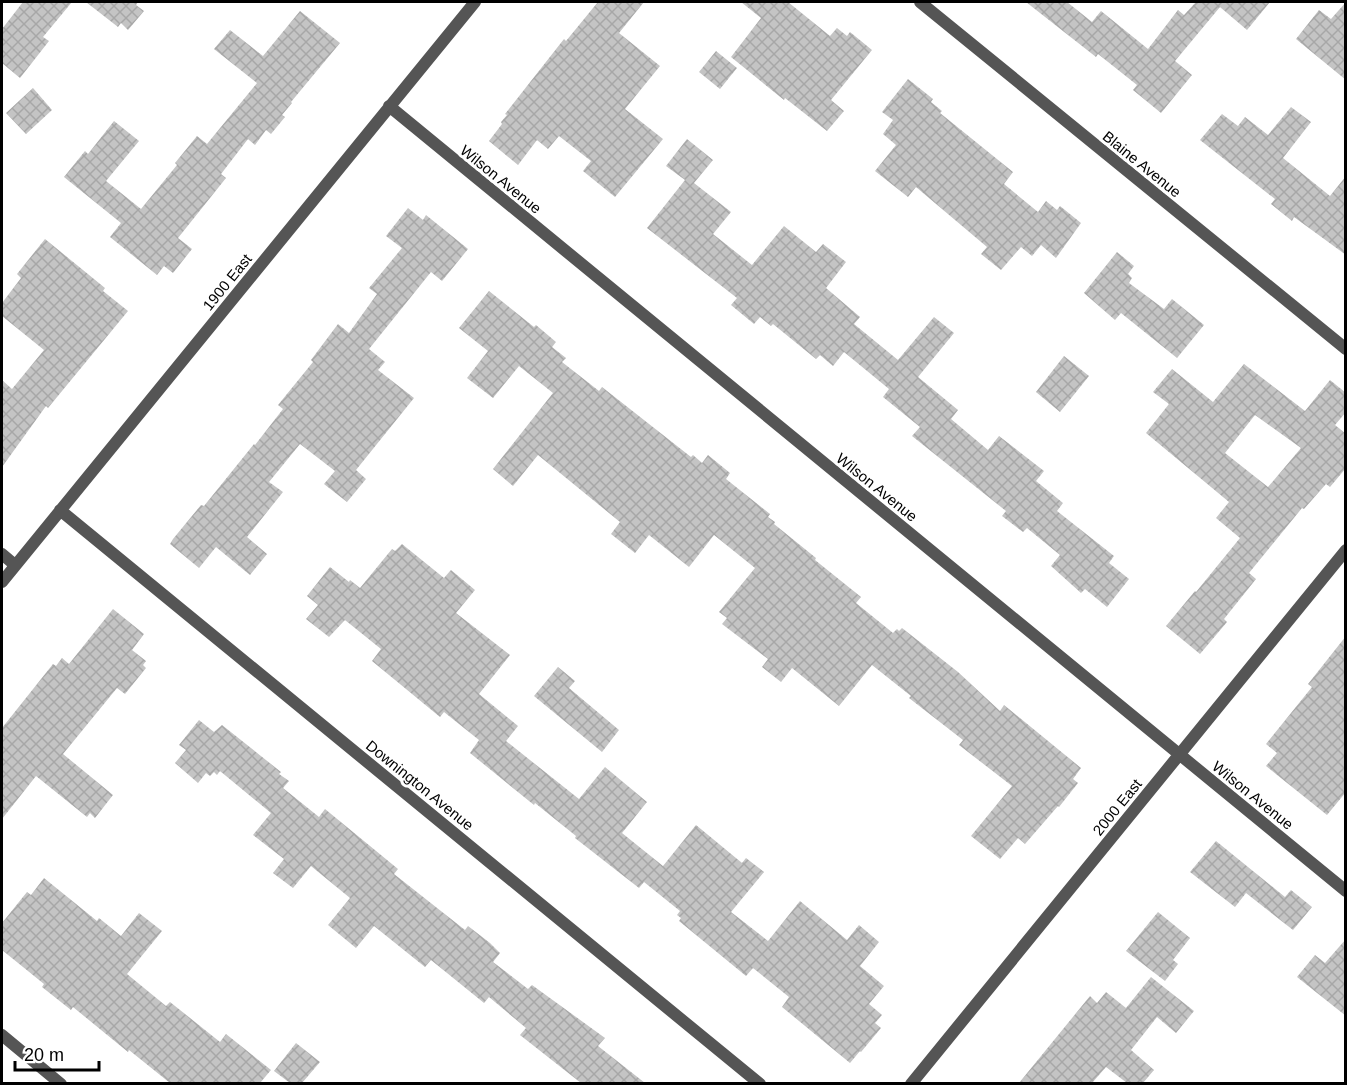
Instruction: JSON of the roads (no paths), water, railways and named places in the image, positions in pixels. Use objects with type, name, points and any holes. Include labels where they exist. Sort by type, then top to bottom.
[{"type":"street","name":"1900 East","points":[[2,582],[475,2]]},
{"type":"street","name":"Blaine Avenue","points":[[920,2],[1346,349]]},
{"type":"street","name":"Wilson Avenue","points":[[389,106],[1346,891]]},
{"type":"street","name":"Downington Avenue","points":[[60,510],[760,1083]]},
{"type":"street","name":"2000 East","points":[[911,1083],[1346,550]]},
{"type":"street","points":[[2,554],[15,565]]},
{"type":"street","points":[[2,1035],[61,1083]]}]
